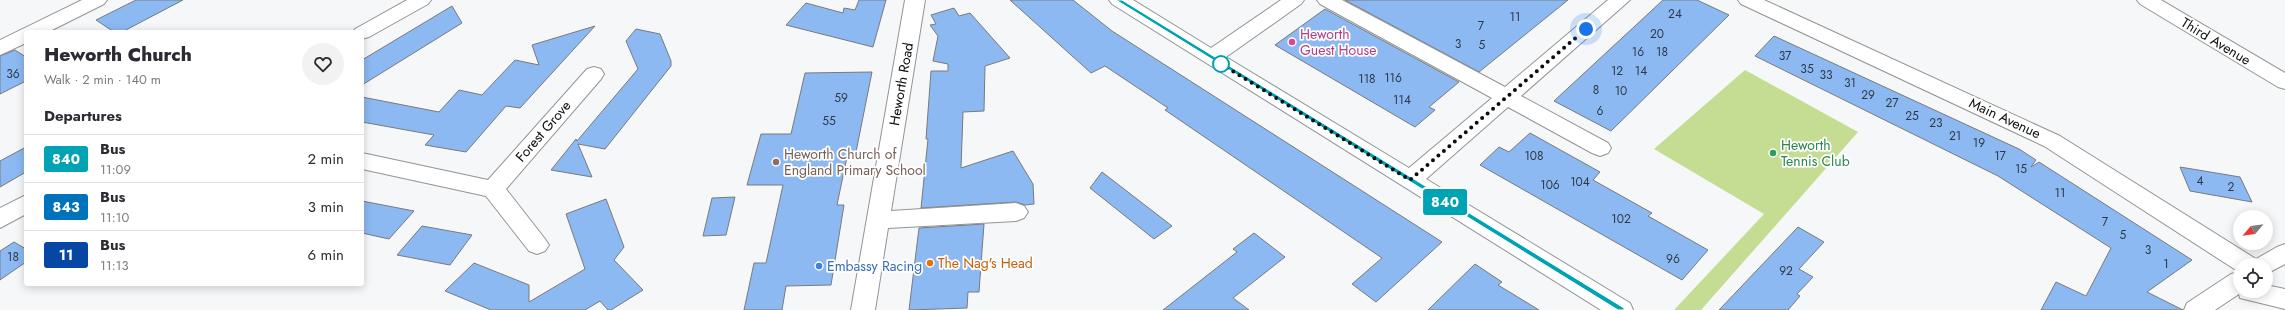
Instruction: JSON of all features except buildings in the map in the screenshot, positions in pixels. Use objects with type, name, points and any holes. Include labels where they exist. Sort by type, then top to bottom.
[{"type":"street","points":[[36,30],[97,0]]},
{"type":"street","points":[[364,32],[421,0]]},
{"type":"street","name":"Heworth Road","points":[[863,310],[915,0]]},
{"type":"street","points":[[1119,0],[1621,310]]},
{"type":"street","points":[[1211,58],[1294,0]]},
{"type":"street","points":[[1327,0],[1600,148]]},
{"type":"street","points":[[1410,180],[1620,0]]},
{"type":"street","name":"Main Avenue","points":[[1748,0],[1922,79],[2052,141],[2236,258]]},
{"type":"street","name":"Third Avenue","points":[[2147,0],[2285,82]]},
{"type":"street","points":[[0,48],[24,36]]},
{"type":"street","name":"Forest Grove","points":[[493,189],[594,74]]},
{"type":"street","points":[[364,161],[493,189],[537,245]]},
{"type":"street","points":[[0,219],[24,204]]},
{"type":"street","points":[[878,220],[1016,212]]},
{"type":"street","points":[[2273,260],[2285,253]]},
{"type":"street","points":[[2196,310],[2233,291]]},
{"type":"street","points":[[2273,296],[2285,299]]},
{"type":"green space","name":"Heworth Tennis Club","points":[[1745,70],[1858,132],[1701,310],[1674,310],[1764,214],[1654,149]]},
{"type":"bus line","name":"840","points":[[1119,0],[1621,310]]},
{"type":"place","name":"Heworth Guest House","points":[[1292,42]]},
{"type":"place","name":"Heworth Tennis Club","points":[[1773,153]]},
{"type":"place","name":"Heworth Church of England Primary School","points":[[776,162]]},
{"type":"place","name":"The Nag's Head","points":[[930,263]]},
{"type":"place","name":"Embassy Racing","points":[[819,266]]},
{"type":"route","points":[[1221,64],[1410,180],[1586,29]]}]
